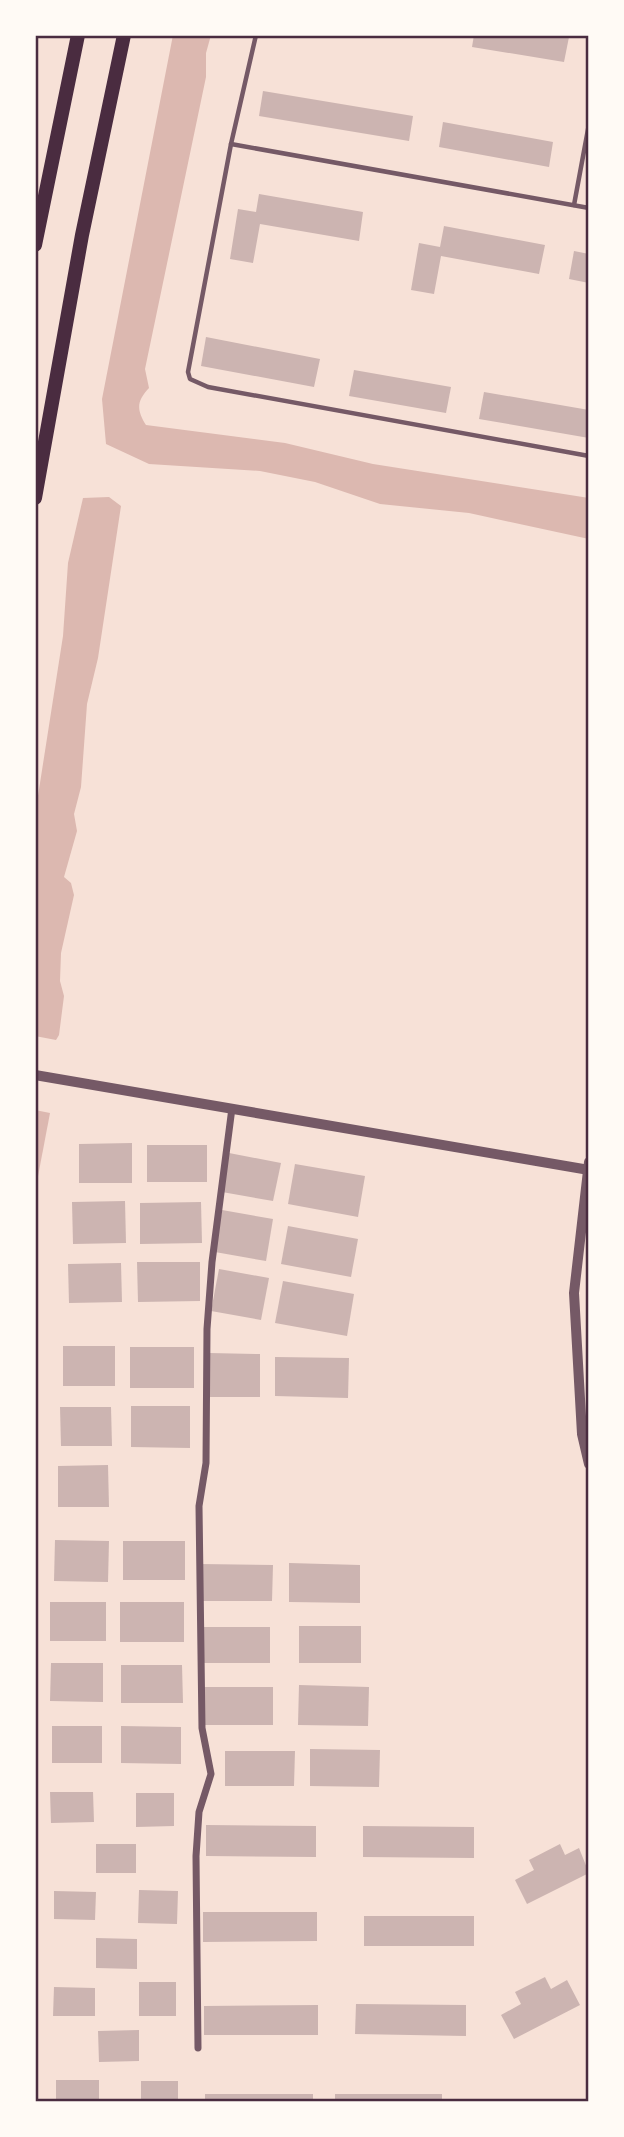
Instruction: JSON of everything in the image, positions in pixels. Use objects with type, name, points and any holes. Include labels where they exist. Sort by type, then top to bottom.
[{"type":"main road","points":[[35,245],[40,194],[78,35]]},
{"type":"main road","points":[[35,498],[82,235],[124,35]]},
{"type":"street","points":[[35,1075],[588,1167],[574,1293],[584,1389],[582,1434],[589,1464]]},
{"type":"street","points":[[198,2048],[196,1856],[199,1812],[211,1774],[202,1728],[199,1506],[206,1463],[207,1342],[212,1262],[232,1108]]},
{"type":"lane","points":[[256,35],[231,144],[188,372],[190,379],[208,387],[589,456]]},
{"type":"lane","points":[[574,205],[589,124]]},
{"type":"lane","points":[[231,144],[589,208]]},
{"type":"shaded area","points":[[173,35],[211,35],[206,53],[206,77],[145,369],[149,388],[139,405],[146,425],[285,443],[373,464],[589,498],[589,539],[469,513],[380,504],[315,482],[260,471],[149,464],[106,444],[102,399]]},
{"type":"shaded area","points":[[109,497],[121,506],[98,658],[87,704],[81,787],[74,814],[77,831],[64,877],[71,883],[74,895],[61,953],[60,981],[64,996],[56,1040],[35,1036],[35,815],[63,636],[68,563],[83,498]]},
{"type":"shaded area","points":[[35,1110],[50,1113],[35,1192]]},
{"type":"building","points":[[474,35],[569,37],[564,62],[472,47]]},
{"type":"building","points":[[263,91],[413,116],[409,141],[259,116]]},
{"type":"building","points":[[443,122],[553,142],[549,167],[439,147]]},
{"type":"building","points":[[259,194],[363,212],[359,241],[260,224],[253,263],[230,259],[238,209],[256,212]]},
{"type":"building","points":[[444,226],[545,245],[539,274],[441,256],[434,294],[411,290],[419,243],[440,247]]},
{"type":"building","points":[[574,251],[589,254],[589,283],[569,279]]},
{"type":"building","points":[[206,337],[320,359],[314,387],[201,366]]},
{"type":"building","points":[[354,370],[451,387],[446,413],[349,396]]},
{"type":"building","points":[[484,392],[589,410],[589,438],[479,419]]},
{"type":"building","points":[[132,1143],[132,1183],[79,1183],[79,1144]]},
{"type":"building","points":[[147,1145],[207,1145],[207,1182],[147,1182]]},
{"type":"building","points":[[229,1153],[281,1163],[273,1201],[222,1192]]},
{"type":"building","points":[[295,1164],[365,1176],[358,1217],[288,1204]]},
{"type":"building","points":[[125,1201],[126,1243],[73,1244],[72,1202]]},
{"type":"building","points":[[201,1202],[202,1243],[140,1244],[140,1203]]},
{"type":"building","points":[[222,1210],[273,1219],[266,1261],[215,1252]]},
{"type":"building","points":[[288,1226],[358,1239],[351,1277],[281,1264]]},
{"type":"building","points":[[137,1262],[200,1262],[200,1301],[138,1302]]},
{"type":"building","points":[[121,1263],[122,1302],[69,1303],[68,1264]]},
{"type":"building","points":[[219,1269],[269,1278],[261,1320],[211,1311]]},
{"type":"building","points":[[283,1281],[354,1294],[347,1336],[275,1323]]},
{"type":"building","points":[[63,1346],[115,1346],[115,1386],[63,1386]]},
{"type":"building","points":[[130,1347],[194,1347],[194,1388],[130,1388]]},
{"type":"building","points":[[209,1353],[260,1354],[260,1397],[209,1397]]},
{"type":"building","points":[[275,1357],[349,1358],[348,1398],[275,1396]]},
{"type":"building","points":[[131,1406],[190,1406],[190,1448],[131,1447]]},
{"type":"building","points":[[60,1407],[111,1407],[112,1446],[61,1446]]},
{"type":"building","points":[[108,1465],[109,1507],[58,1507],[58,1466]]},
{"type":"building","points":[[55,1540],[109,1541],[108,1582],[54,1581]]},
{"type":"building","points":[[123,1541],[185,1541],[185,1580],[123,1580]]},
{"type":"building","points":[[289,1563],[360,1565],[360,1603],[289,1602]]},
{"type":"building","points":[[200,1564],[273,1565],[272,1601],[200,1601]]},
{"type":"building","points":[[50,1602],[106,1602],[106,1641],[50,1641]]},
{"type":"building","points":[[120,1602],[184,1602],[184,1642],[120,1642]]},
{"type":"building","points":[[299,1626],[361,1626],[361,1663],[299,1663]]},
{"type":"building","points":[[203,1627],[270,1627],[270,1663],[203,1663]]},
{"type":"building","points":[[51,1663],[103,1663],[103,1702],[50,1701]]},
{"type":"building","points":[[121,1665],[182,1665],[183,1703],[121,1703]]},
{"type":"building","points":[[299,1685],[369,1687],[368,1726],[298,1725]]},
{"type":"building","points":[[203,1687],[273,1687],[273,1725],[203,1725]]},
{"type":"building","points":[[52,1726],[102,1726],[102,1763],[52,1763]]},
{"type":"building","points":[[121,1726],[181,1727],[181,1764],[121,1763]]},
{"type":"building","points":[[310,1749],[380,1750],[379,1787],[310,1786]]},
{"type":"building","points":[[225,1751],[295,1751],[294,1786],[225,1786]]},
{"type":"building","points":[[50,1792],[93,1792],[94,1822],[51,1823]]},
{"type":"building","points":[[136,1793],[174,1793],[174,1826],[136,1827]]},
{"type":"building","points":[[206,1825],[316,1826],[316,1857],[206,1856]]},
{"type":"building","points":[[363,1826],[474,1827],[474,1858],[363,1857]]},
{"type":"building","points":[[96,1844],[136,1844],[136,1873],[96,1873]]},
{"type":"building","points":[[560,1844],[565,1855],[579,1848],[589,1873],[527,1904],[515,1880],[534,1870],[529,1860]]},
{"type":"building","points":[[139,1890],[178,1891],[177,1924],[138,1923]]},
{"type":"building","points":[[54,1891],[96,1892],[95,1920],[54,1919]]},
{"type":"building","points":[[203,1912],[317,1912],[317,1941],[203,1942]]},
{"type":"building","points":[[364,1916],[474,1916],[474,1946],[364,1946]]},
{"type":"building","points":[[96,1938],[137,1939],[137,1969],[96,1968]]},
{"type":"building","points":[[545,1977],[551,1989],[567,1980],[580,2005],[514,2039],[501,2015],[521,2004],[515,1992]]},
{"type":"building","points":[[139,1982],[176,1982],[176,2016],[139,2016]]},
{"type":"building","points":[[54,1987],[95,1988],[95,2016],[53,2016]]},
{"type":"building","points":[[356,2004],[466,2005],[466,2036],[355,2034]]},
{"type":"building","points":[[318,2005],[318,2035],[204,2035],[204,2006]]},
{"type":"building","points":[[139,2030],[139,2061],[99,2062],[98,2031]]},
{"type":"building","points":[[56,2080],[99,2080],[99,2102],[56,2102]]},
{"type":"building","points":[[141,2081],[178,2081],[178,2102],[141,2102]]},
{"type":"building","points":[[205,2094],[313,2094],[313,2102],[205,2102]]},
{"type":"building","points":[[335,2094],[442,2094],[442,2102],[335,2102]]}]
